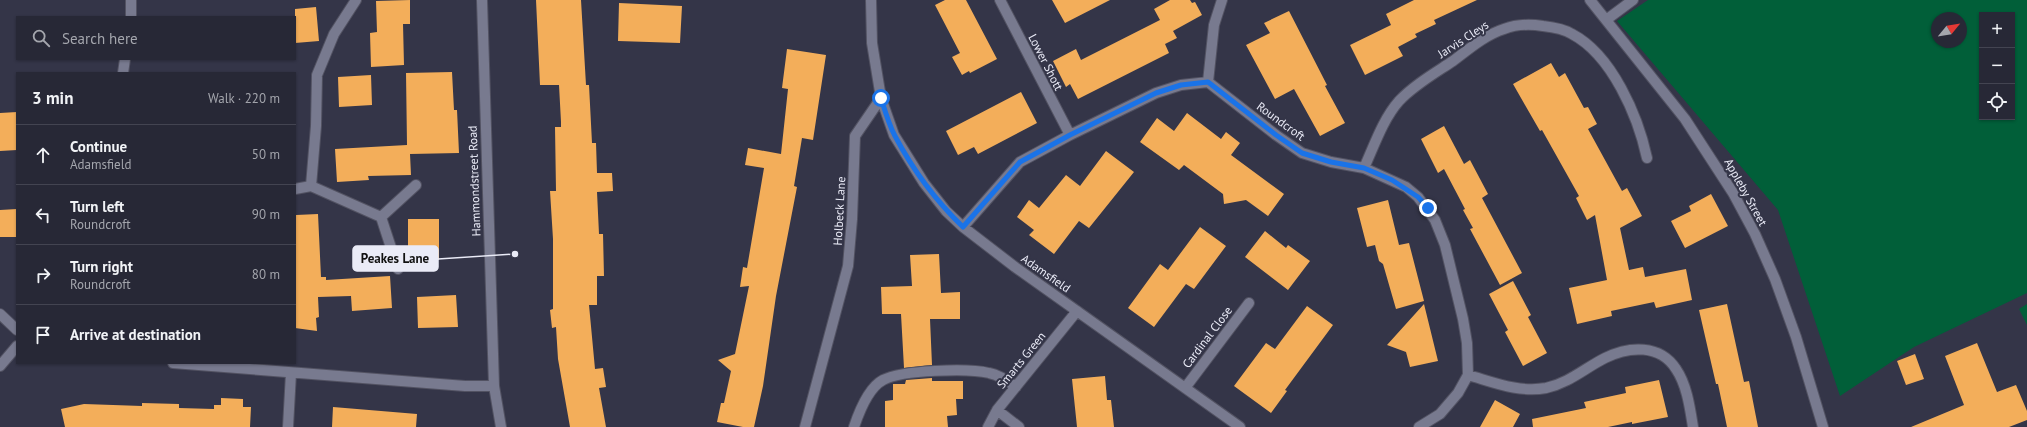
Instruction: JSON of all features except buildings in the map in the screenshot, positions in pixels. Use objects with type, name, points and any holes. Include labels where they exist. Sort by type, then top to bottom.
[{"type":"street","points":[[130,0],[131,16]]},
{"type":"street","points":[[311,186],[316,126],[316,75],[334,34],[356,0]]},
{"type":"street","name":"Hammondstreet Road","points":[[482,0],[494,386],[501,427]]},
{"type":"street","points":[[871,0],[872,43],[881,98]]},
{"type":"street","name":"Lower Shott","points":[[1000,0],[1070,135]]},
{"type":"street","points":[[963,227],[1020,162],[1070,135],[1156,93],[1181,85],[1208,82],[1214,25],[1222,0]]},
{"type":"street","name":"Appleby Street","points":[[1590,0],[1690,125],[1706,149],[1755,234],[1775,278],[1796,337],[1823,427]]},
{"type":"street","points":[[1606,20],[1633,0]]},
{"type":"street","name":"Jarvis Cleys","points":[[1364,168],[1391,113],[1399,101],[1412,90],[1494,33],[1517,25],[1532,24],[1552,27],[1572,33],[1584,42],[1600,58],[1627,97],[1642,134],[1648,158]]},
{"type":"street","points":[[123,72],[125,60]]},
{"type":"street","name":"Roundcroft","points":[[1208,82],[1276,135],[1302,153],[1331,162],[1364,168],[1406,187],[1418,197],[1435,220],[1445,244],[1463,320],[1467,343],[1468,375]]},
{"type":"street","name":"Adamsfield","points":[[881,98],[894,135],[924,183],[946,210],[963,227],[1015,267],[1240,427]]},
{"type":"street","name":"Holbeck Lane","points":[[805,427],[848,266],[852,219],[855,136],[881,98]]},
{"type":"street","points":[[381,216],[416,185]]},
{"type":"street","points":[[296,189],[311,186],[381,216],[398,269]]},
{"type":"street","name":"Cardinal Close","points":[[1185,388],[1249,303]]},
{"type":"street","name":"Smarts Green","points":[[988,427],[997,410],[1077,311]]},
{"type":"street","points":[[0,314],[16,329]]},
{"type":"street","points":[[0,366],[16,347]]},
{"type":"street","points":[[1419,427],[1440,414],[1458,393],[1468,375],[1521,390],[1546,388],[1575,377],[1605,358],[1623,351],[1643,348],[1661,353],[1676,368],[1687,394],[1693,427]]},
{"type":"street","points":[[185,364],[465,386],[494,386]]},
{"type":"street","points":[[854,427],[859,412],[871,392],[882,380],[909,372],[973,371],[989,373],[1001,377],[1016,387]]},
{"type":"street","points":[[288,427],[291,373]]},
{"type":"street","points":[[997,410],[1019,427]]},
{"type":"green space","points":[[1648,0],[2027,0],[2027,293],[1914,347],[1840,396],[1778,210],[1617,21]]},
{"type":"green space","points":[[2027,304],[2027,325],[2019,309]]},
{"type":"place","name":"Peakes Lane","points":[[515,254]]},
{"type":"route","points":[[881,98],[894,135],[924,183],[946,210],[963,227],[1020,162],[1070,135],[1156,93],[1181,85],[1208,82],[1276,135],[1302,153],[1331,162],[1364,168],[1392,180],[1406,187],[1428,208]]}]
